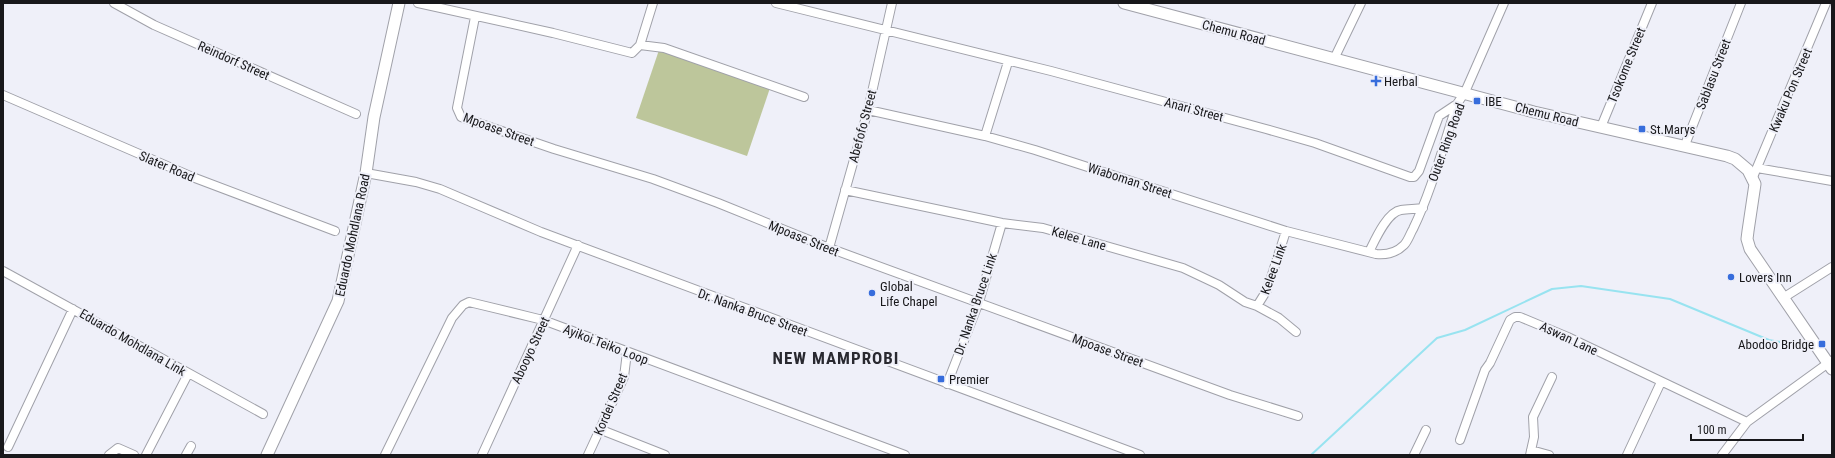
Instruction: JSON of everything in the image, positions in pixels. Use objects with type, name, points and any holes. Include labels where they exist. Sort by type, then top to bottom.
[{"type":"street","name":"Reindorf Street","points":[[114,3],[154,25],[356,114]]},
{"type":"street","name":"Eduardo Mohdlana Road","points":[[267,455],[338,301],[351,233],[366,173],[374,117],[399,3]]},
{"type":"street","points":[[418,3],[553,32],[632,52],[640,45],[653,3]]},
{"type":"street","name":"Anari Street","points":[[776,3],[1142,95],[1278,132],[1315,143],[1410,177],[1414,177],[1419,171],[1439,116],[1457,104]]},
{"type":"street","name":"Abefofo Street","points":[[829,248],[868,110],[892,3]]},
{"type":"street","name":"Chemu Road","points":[[1124,3],[1465,92],[1534,112],[1685,145],[1735,159],[1748,170],[1755,173]]},
{"type":"street","points":[[1334,59],[1361,3]]},
{"type":"street","name":"Outer Ring Road","points":[[1391,253],[1405,244],[1422,208],[1457,104],[1465,92],[1504,3]]},
{"type":"street","name":"Tsokome Street","points":[[1601,127],[1652,3]]},
{"type":"street","name":"Sablasu Street","points":[[1685,145],[1741,3]]},
{"type":"street","name":"Kwaku Pon Street","points":[[1755,173],[1826,3]]},
{"type":"street","name":"Mpoase Street","points":[[475,16],[458,108],[461,117],[554,149],[654,180],[718,203],[829,248],[1230,395],[1298,416]]},
{"type":"street","points":[[640,45],[664,48],[804,97]]},
{"type":"street","points":[[985,136],[1008,62]]},
{"type":"street","name":"Slater Road","points":[[3,95],[201,181],[335,230]]},
{"type":"street","name":"Wiaboman Street","points":[[868,110],[985,136],[1076,163],[1286,231],[1369,252],[1380,254],[1391,253]]},
{"type":"street","name":"Dr. Nanka Bruce Street","points":[[366,173],[416,182],[440,189],[505,218],[1140,455]]},
{"type":"street","points":[[1722,455],[1747,422],[1831,364],[1750,249],[1747,239],[1755,184],[1755,173],[1832,181]]},
{"type":"street","name":"Kelee Lane","points":[[845,190],[1002,223],[1043,228],[1183,268],[1219,285],[1245,302],[1257,306],[1279,318],[1296,332]]},
{"type":"street","points":[[1369,252],[1384,224],[1392,215],[1399,210],[1422,208]]},
{"type":"street","name":"Dr. Nanka Bruce Link","points":[[947,384],[978,302],[1002,223]]},
{"type":"street","name":"Kelee Link","points":[[1257,306],[1267,290],[1286,231]]},
{"type":"street","name":"Abooyo Street","points":[[482,455],[578,245]]},
{"type":"street","points":[[1784,298],[1832,267]]},
{"type":"street","name":"Eduardo Mohdlana Link","points":[[3,270],[188,374],[263,414]]},
{"type":"street","name":"Ayikoi Teiko Loop","points":[[385,455],[452,318],[463,305],[469,302],[543,320],[905,455]]},
{"type":"street","points":[[8,447],[74,309]]},
{"type":"street","name":"Aswan Lane","points":[[1460,440],[1485,370],[1490,363],[1510,320],[1515,316],[1568,337],[1747,422]]},
{"type":"street","name":"Kordei Street","points":[[588,455],[624,377],[628,352]]},
{"type":"street","points":[[146,455],[188,374]]},
{"type":"street","points":[[1549,455],[1530,452],[1534,437],[1533,417],[1552,377]]},
{"type":"street","points":[[1627,455],[1661,382]]},
{"type":"street","points":[[599,429],[666,455]]},
{"type":"street","points":[[1414,455],[1426,430]]},
{"type":"street","points":[[186,455],[191,446]]},
{"type":"street","points":[[110,455],[118,448],[134,455]]},
{"type":"green space","points":[[659,50],[770,88],[747,156],[636,118]]},
{"type":"waterway","points":[[1311,455],[1437,338],[1465,330],[1552,289],[1581,286],[1670,299],[1769,340],[1802,346]]},
{"type":"place","name":"Herbal","points":[[1376,81]]},
{"type":"place","name":"IBE","points":[[1477,101]]},
{"type":"place","name":"St.Marys","points":[[1642,129]]},
{"type":"place","name":"Lovers Inn","points":[[1731,277]]},
{"type":"place","name":"Global Life Chapel","points":[[872,293]]},
{"type":"place","name":"Abodoo Bridge","points":[[1822,344]]},
{"type":"place","name":"Premier","points":[[941,379]]},
{"type":"district","name":"NEW MAMPROBI","points":[[836,358]]}]
